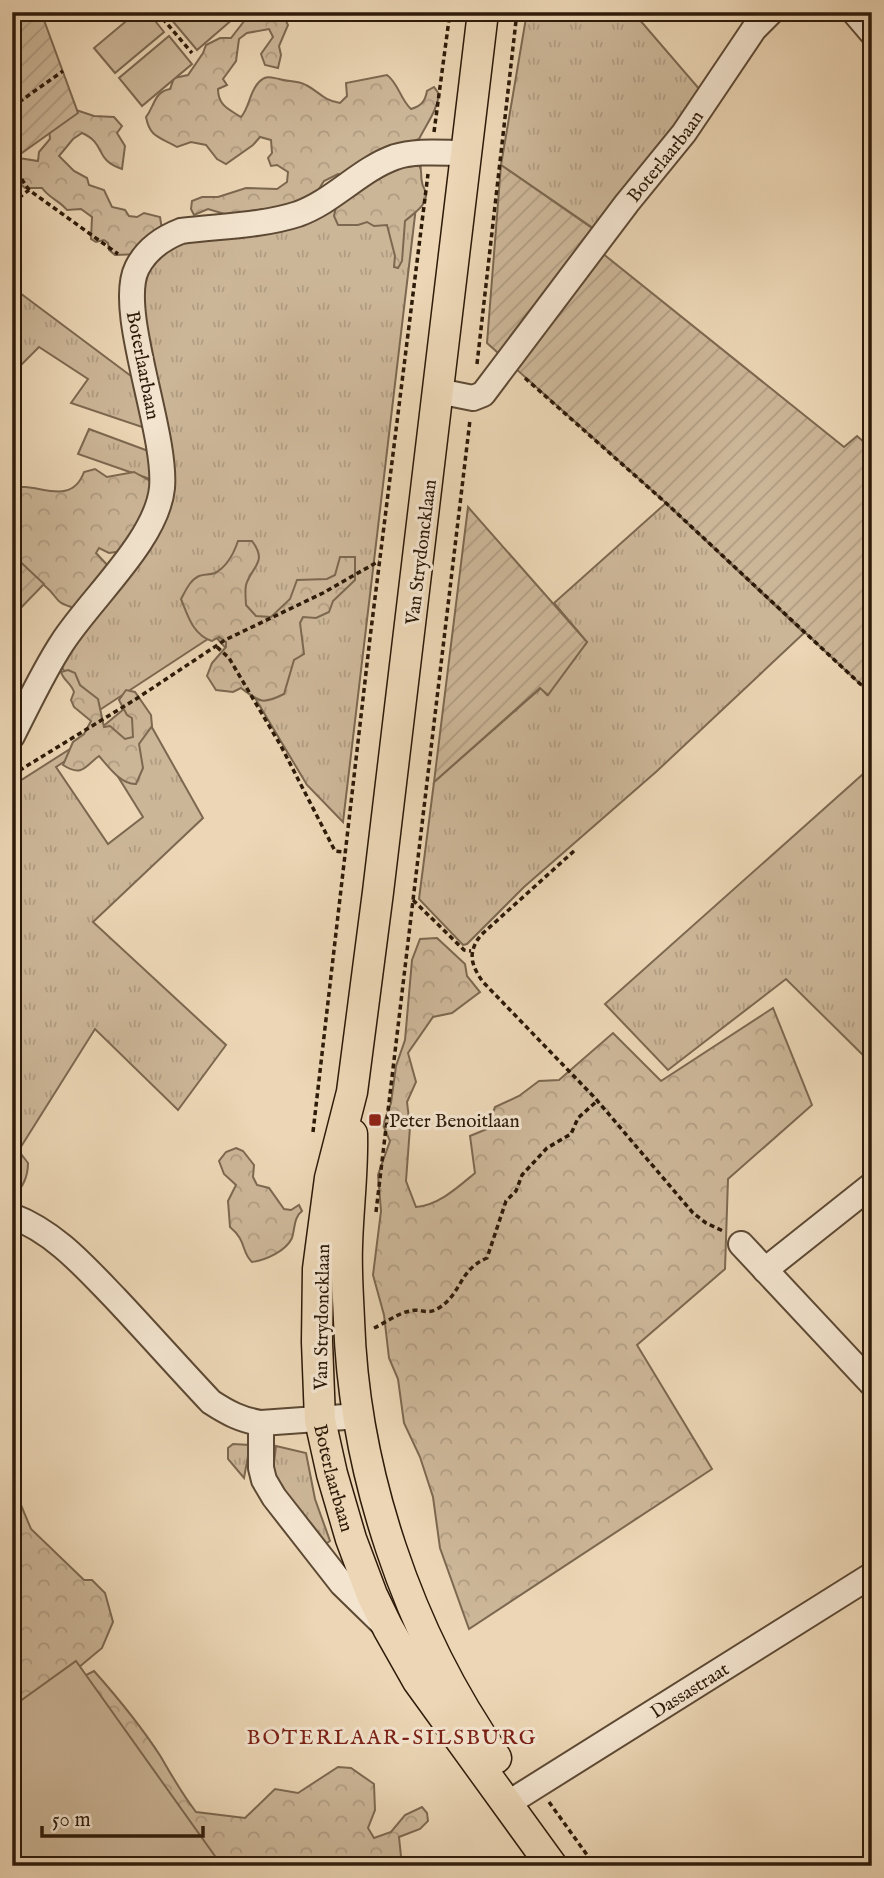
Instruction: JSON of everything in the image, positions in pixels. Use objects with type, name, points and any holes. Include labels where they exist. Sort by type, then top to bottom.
[{"type":"main road","name":"Van Strydoncklaan","points":[[320,1420],[318,1269],[330,1178],[352,1092],[421,549],[483,12]]},
{"type":"main road","name":"Van Strydoncklaan","points":[[352,1092],[353,1177],[347,1246],[349,1323],[359,1416]]},
{"type":"main road","name":"Boterlaarbaan","points":[[359,1416],[371,1482],[400,1574],[441,1668],[484,1741],[574,1866]]},
{"type":"main road","name":"Boterlaarbaan","points":[[320,1420],[332,1475],[351,1539],[372,1595],[388,1628],[418,1681],[522,1795],[552,1866]]},
{"type":"street","name":"Boterlaarbaan","points":[[472,398],[483,394],[508,363],[626,203],[684,134],[754,29],[771,12]]},
{"type":"street","points":[[854,12],[872,33]]},
{"type":"street","points":[[137,268],[153,247],[181,231],[274,220],[298,214],[320,204],[388,160],[410,154],[465,153]]},
{"type":"street","name":"Boterlaarbaan","points":[[12,736],[62,643],[144,535],[162,490],[160,445],[133,312],[132,294],[137,268]]},
{"type":"street","points":[[438,391],[472,398]]},
{"type":"street","points":[[765,1270],[872,1185]]},
{"type":"street","name":"Boterlaarbaan","points":[[12,1216],[49,1235],[77,1259],[211,1402],[228,1414],[261,1423],[320,1420]]},
{"type":"street","points":[[741,1244],[872,1384]]},
{"type":"street","points":[[320,1420],[359,1416]]},
{"type":"street","points":[[261,1423],[261,1468],[264,1480],[274,1497],[342,1584],[388,1628]]},
{"type":"street","name":"Dassastraat","points":[[522,1795],[872,1575]]},
{"type":"path","points":[[157,12],[192,53]]},
{"type":"path","points":[[312,1145],[380,560],[450,12]]},
{"type":"path","points":[[376,1223],[517,12]]},
{"type":"path","points":[[12,107],[63,71]]},
{"type":"path","points":[[12,165],[29,190],[137,268]]},
{"type":"path","points":[[12,203],[29,190]]},
{"type":"path","points":[[508,363],[666,503],[872,695]]},
{"type":"path","points":[[12,775],[225,640],[323,593],[380,560]]},
{"type":"path","points":[[216,647],[229,658],[281,747],[335,851],[345,852]]},
{"type":"path","points":[[574,851],[474,943],[471,961],[483,982],[597,1101],[694,1213],[741,1244]]},
{"type":"path","points":[[413,900],[464,950],[471,951]]},
{"type":"path","points":[[374,1317],[374,1328],[411,1310],[428,1313],[436,1310],[450,1299],[470,1266],[486,1258],[506,1201],[516,1191],[522,1175],[547,1148],[571,1134],[578,1118],[597,1101]]},
{"type":"path","points":[[522,1795],[596,1866]]},
{"type":"green space","points":[[12,12],[41,12],[78,113],[12,160]]},
{"type":"green space","points":[[137,12],[148,12],[164,32],[115,73],[94,48]]},
{"type":"green space","points":[[165,12],[241,12],[197,50]]},
{"type":"green space","points":[[260,12],[285,12],[288,25],[279,46],[281,55],[278,68],[265,65],[261,54],[273,37],[269,29],[247,33],[239,39],[236,61],[223,79],[227,85],[218,89],[218,94],[228,109],[241,117],[256,86],[268,77],[303,83],[325,98],[340,103],[347,96],[346,83],[387,75],[411,109],[422,103],[427,91],[434,87],[439,94],[434,111],[419,139],[405,144],[405,162],[408,167],[419,165],[426,198],[419,209],[405,221],[402,261],[398,268],[394,267],[395,256],[387,225],[374,226],[367,222],[338,225],[334,216],[343,175],[338,174],[324,181],[317,192],[284,213],[278,207],[250,211],[244,216],[208,209],[194,215],[191,209],[192,201],[202,197],[218,197],[246,188],[277,189],[287,182],[288,172],[277,165],[271,166],[268,158],[272,153],[271,140],[260,137],[226,164],[217,159],[206,145],[191,142],[177,147],[161,139],[150,129],[146,117],[158,96],[170,89],[174,78],[188,75],[206,45],[220,38],[231,38],[245,20]]},
{"type":"green space","points":[[527,12],[633,12],[701,91],[593,228],[501,165]]},
{"type":"green space","points":[[169,36],[192,64],[142,106],[119,78]]},
{"type":"green space","points":[[67,107],[94,116],[114,117],[122,126],[117,133],[125,146],[122,169],[107,161],[95,142],[82,133],[73,139],[59,156],[74,171],[87,178],[89,185],[104,190],[112,207],[125,210],[129,216],[137,217],[144,213],[160,217],[162,229],[140,254],[115,255],[104,240],[96,242],[91,239],[92,217],[81,209],[67,210],[42,188],[25,188],[12,177],[12,157],[38,161],[39,152],[50,139],[48,120]]},
{"type":"green space","points":[[423,148],[343,822],[307,785],[224,646],[214,635],[95,713],[60,665],[154,539],[141,319],[144,273],[179,240],[279,226]]},
{"type":"green space","points":[[501,165],[612,242],[602,253],[844,447],[857,436],[872,449],[872,695],[666,503],[487,343]]},
{"type":"green space","points":[[12,287],[135,379],[145,428],[71,403],[88,379],[39,347],[12,374]]},
{"type":"green space","points":[[89,429],[151,452],[150,479],[78,454]]},
{"type":"green space","points":[[95,469],[107,477],[134,472],[159,486],[123,551],[109,553],[99,548],[96,553],[112,570],[75,608],[59,602],[50,590],[28,575],[12,555],[12,489],[70,489],[78,483],[84,472]]},
{"type":"green space","points":[[666,503],[804,633],[657,771],[524,887],[463,945],[419,899],[434,782],[541,688],[547,695],[587,642],[554,603]]},
{"type":"green space","points":[[468,507],[587,642],[548,695],[540,688],[434,782]]},
{"type":"green space","points":[[238,541],[252,541],[259,553],[258,563],[245,590],[246,605],[256,616],[271,617],[290,599],[297,580],[327,579],[335,575],[340,557],[355,557],[355,580],[333,601],[329,612],[316,618],[303,617],[300,623],[304,654],[294,660],[284,694],[266,701],[257,699],[241,688],[233,692],[216,690],[207,676],[212,663],[226,647],[226,642],[219,637],[212,641],[200,634],[192,624],[181,599],[196,578],[215,573],[224,567]]},
{"type":"green space","points":[[12,554],[44,584],[12,617]]},
{"type":"green space","points":[[68,670],[75,673],[80,685],[98,699],[104,727],[110,726],[125,739],[133,737],[132,718],[127,715],[119,700],[126,690],[135,692],[151,715],[152,726],[139,744],[143,768],[136,784],[120,778],[99,756],[80,770],[63,765],[73,742],[84,734],[91,721],[74,707],[71,700],[74,692],[61,672]]},
{"type":"green space","points":[[136,699],[203,818],[93,922],[226,1045],[178,1110],[95,1029],[12,1161],[12,786],[95,733]],"holes":[[[98,740],[143,817],[108,844],[56,767]]]},
{"type":"green space","points":[[872,766],[872,1064],[786,979],[668,1070],[605,1004]]},
{"type":"green space","points":[[437,938],[465,964],[467,976],[480,992],[452,1013],[433,1017],[408,1053],[416,1082],[407,1102],[410,1127],[406,1181],[416,1207],[440,1199],[475,1173],[470,1136],[487,1129],[495,1107],[519,1096],[539,1081],[559,1080],[613,1033],[661,1081],[773,1008],[812,1105],[728,1179],[725,1269],[637,1345],[712,1469],[469,1629],[440,1548],[433,1497],[420,1457],[404,1423],[398,1379],[389,1358],[384,1315],[373,1275],[381,1211],[378,1175],[390,1141],[383,1125],[391,1103],[396,1066],[405,1040],[412,960],[420,939]]},
{"type":"green space","points":[[236,1148],[243,1151],[254,1165],[253,1177],[257,1185],[269,1188],[284,1209],[291,1210],[299,1205],[302,1211],[296,1220],[289,1243],[269,1257],[252,1262],[239,1237],[230,1227],[228,1201],[236,1185],[224,1174],[219,1161],[226,1152]]},
{"type":"green space","points":[[18,1150],[28,1163],[28,1168],[22,1186],[12,1196],[12,1151]]},
{"type":"green space","points":[[233,1444],[250,1445],[244,1478],[228,1459],[228,1448]]},
{"type":"green space","points":[[276,1446],[306,1453],[315,1499],[330,1541],[323,1546],[281,1492],[273,1471]]},
{"type":"green space","points":[[12,1495],[21,1505],[31,1529],[84,1580],[92,1580],[105,1593],[113,1622],[102,1648],[12,1723]]},
{"type":"green space","points":[[76,1661],[222,1866],[12,1866],[12,1707]]},
{"type":"green space","points":[[94,1671],[145,1734],[196,1812],[245,1818],[275,1789],[298,1793],[338,1767],[351,1768],[374,1784],[375,1810],[368,1828],[374,1838],[391,1832],[405,1815],[422,1807],[427,1813],[428,1821],[420,1829],[399,1837],[402,1866],[213,1866],[78,1679]]},
{"type":"place","name":"Peter Benoitlaan","points":[[375,1120]]},
{"type":"district","name":"BOTERLAAR-SILSBURG","points":[[392,1737]]}]
